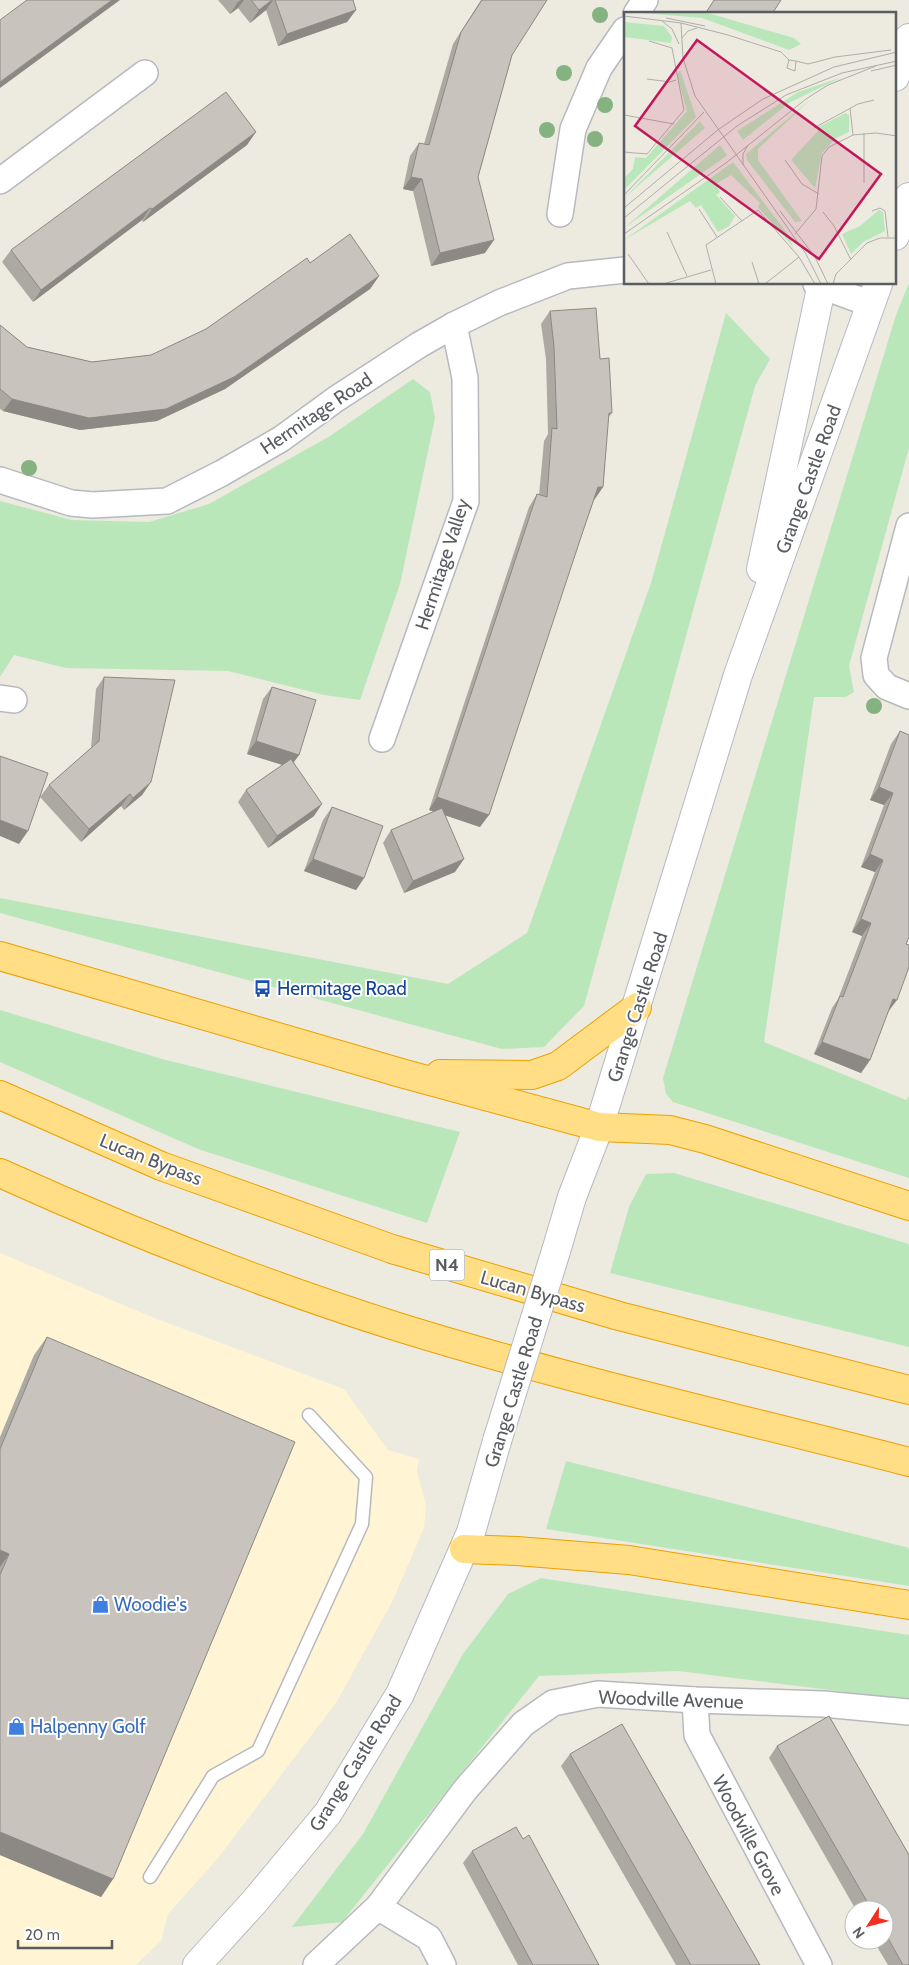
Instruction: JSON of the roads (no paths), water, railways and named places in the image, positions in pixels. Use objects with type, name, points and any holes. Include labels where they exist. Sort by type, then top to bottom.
[{"type":"highway","points":[[0,956],[402,1073],[599,1127],[670,1130],[705,1139],[909,1206]]},
{"type":"highway","points":[[402,1073],[532,1075],[558,1066],[637,1007]]},
{"type":"highway","name":"Lucan Bypass","points":[[0,1096],[161,1166],[392,1249],[619,1316],[909,1390]]},
{"type":"highway","points":[[0,1173],[176,1248],[286,1290],[398,1326],[511,1360],[909,1462]]},
{"type":"highway","points":[[464,1549],[517,1551],[629,1560],[909,1605]]},
{"type":"main road","points":[[896,74],[909,38]]},
{"type":"main road","points":[[896,233],[909,197]]},
{"type":"main road","name":"Grange Castle Road","points":[[738,675],[820,285]]},
{"type":"main road","name":"Grange Castle Road","points":[[197,1965],[255,1901],[328,1813],[400,1694],[464,1549],[572,1197],[599,1127],[637,1007],[738,675],[874,294]]},
{"type":"street","points":[[637,12],[645,0]]},
{"type":"street","points":[[560,214],[573,129],[599,68],[624,31]]},
{"type":"street","points":[[0,181],[145,73]]},
{"type":"street","name":"Hermitage Road","points":[[0,480],[71,503],[93,505],[167,501],[222,473],[281,439],[336,399],[419,345],[454,325],[499,303],[568,276],[624,270]]},
{"type":"street","points":[[825,285],[874,294]]},
{"type":"street","name":"Hermitage Valley","points":[[382,739],[466,500],[465,378],[454,325]]},
{"type":"street","points":[[909,526],[874,658],[876,675],[888,687],[909,696]]},
{"type":"street","name":"Woodville Avenue","points":[[316,1965],[378,1907],[465,1790],[523,1724],[553,1703],[598,1694],[695,1700],[823,1704],[909,1712]]},
{"type":"street","name":"Woodville Grove","points":[[695,1700],[696,1735],[819,1965]]},
{"type":"street","points":[[378,1907],[429,1938],[443,1965]]},
{"type":"lane","points":[[150,1877],[213,1776],[258,1751],[362,1524],[366,1477],[308,1415]]},
{"type":"place","name":"Hermitage Road","points":[[263,988]]},
{"type":"place","name":"Woodie's","points":[[100,1604]]},
{"type":"place","name":"Halpenny Golf","points":[[16,1726]]}]
